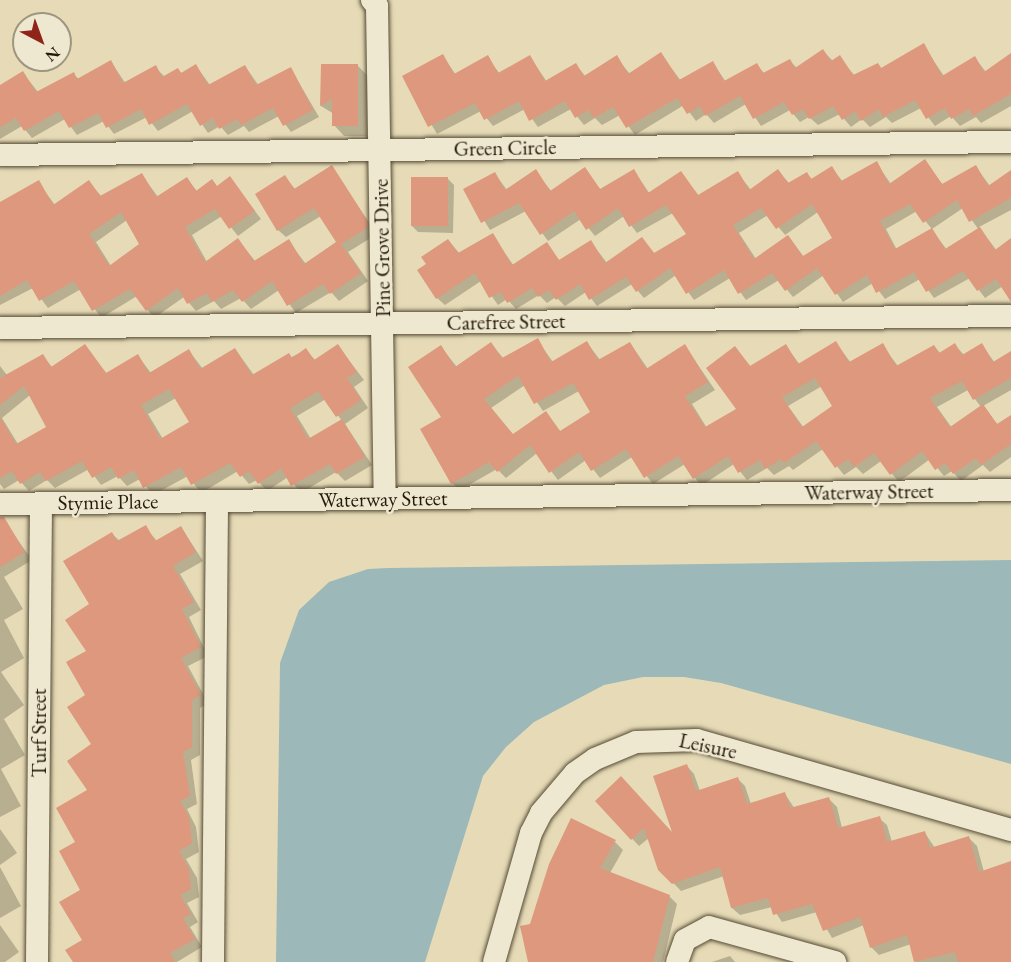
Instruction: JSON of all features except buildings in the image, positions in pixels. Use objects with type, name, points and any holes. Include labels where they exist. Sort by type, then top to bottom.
[{"type":"street","name":"Pine Grove Drive","points":[[372,0],[376,6],[380,150],[385,499]]},
{"type":"street","name":"Green Circle","points":[[0,155],[1011,142]]},
{"type":"street","name":"Carefree Street","points":[[0,328],[1011,316]]},
{"type":"street","name":"Waterway Street","points":[[217,501],[1011,490]]},
{"type":"street","name":"Stymie Place","points":[[0,504],[217,501]]},
{"type":"street","points":[[213,962],[217,501]]},
{"type":"street","name":"Turf Street","points":[[37,962],[41,503]]},
{"type":"street","name":"Leisure","points":[[494,962],[531,833],[541,813],[575,773],[595,759],[636,742],[697,740],[1011,830]]},
{"type":"street","points":[[677,962],[686,940],[709,927],[835,962]]},
{"type":"water","points":[[1011,560],[1011,764],[721,683],[684,677],[643,677],[604,685],[534,722],[506,747],[483,776],[425,962],[276,962],[280,663],[299,610],[329,582],[368,569],[388,568]]}]
